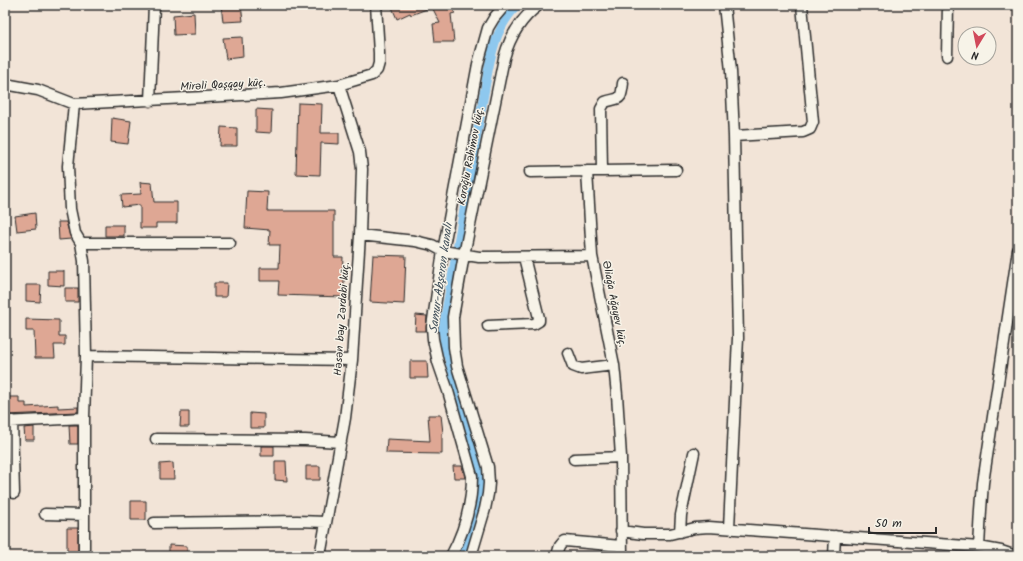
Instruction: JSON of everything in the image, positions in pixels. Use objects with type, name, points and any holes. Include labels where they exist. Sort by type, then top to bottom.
[{"type":"street","points":[[150,101],[154,5]]},
{"type":"street","name":"Mirəli Qaşqay küç.","points":[[5,84],[38,90],[74,104],[281,93],[339,85],[372,75],[377,70],[379,53],[376,5]]},
{"type":"street","name":"Koroğlu Rəhimov küç.","points":[[451,556],[462,534],[472,491],[472,476],[448,391],[438,362],[432,327],[443,251],[478,64],[488,28],[505,5]]},
{"type":"street","name":"Koroğlu Rəhimov küç.","points":[[471,556],[485,509],[489,482],[488,467],[458,366],[454,346],[453,317],[497,87],[507,45],[516,27],[528,13],[539,5]]},
{"type":"street","points":[[724,5],[731,71],[734,136],[738,338],[729,528]]},
{"type":"street","points":[[734,136],[803,132],[810,129],[813,122],[802,5]]},
{"type":"street","points":[[948,5],[948,56]]},
{"type":"street","points":[[602,171],[602,109],[605,102],[622,96],[624,83]]},
{"type":"street","name":"Həsən bəy Zərdabi küç.","points":[[320,556],[345,418],[352,360],[360,235],[362,169],[360,152],[339,85]]},
{"type":"street","points":[[74,104],[68,166],[70,209],[75,233],[81,243],[84,261],[86,356],[84,418],[84,556]]},
{"type":"street","points":[[530,172],[676,170]]},
{"type":"street","name":"Əliağa Ağayev küç.","points":[[587,171],[592,256],[614,365],[620,431],[622,551]]},
{"type":"street","points":[[360,235],[415,241],[432,245],[443,251],[494,258],[592,256]]},
{"type":"street","points":[[81,243],[230,244]]},
{"type":"street","points":[[979,547],[984,483],[1018,250]]},
{"type":"street","points":[[488,326],[534,324],[539,321],[524,257]]},
{"type":"street","points":[[568,353],[573,366],[581,369],[614,365]]},
{"type":"street","points":[[86,356],[352,360]]},
{"type":"street","points":[[14,492],[9,422],[84,418]]},
{"type":"street","points":[[156,439],[305,440],[341,442]]},
{"type":"street","points":[[680,532],[681,515],[694,453]]},
{"type":"street","points":[[574,459],[621,457]]},
{"type":"street","points":[[45,514],[84,515]]},
{"type":"street","points":[[154,523],[326,522]]},
{"type":"street","points":[[621,531],[670,534],[695,528],[729,528],[979,547],[1002,551],[1013,556],[1018,546]]},
{"type":"street","points":[[834,556],[835,536]]},
{"type":"street","points":[[557,556],[559,546],[565,541],[622,551]]},
{"type":"building","points":[[221,5],[241,5],[243,21],[223,22]]},
{"type":"building","points":[[391,5],[451,5],[455,13],[451,14],[454,42],[435,42],[433,24],[440,23],[432,7],[411,15],[410,13],[397,19]]},
{"type":"building","points":[[194,13],[195,34],[174,35],[173,15]]},
{"type":"building","points":[[242,37],[243,57],[226,59],[223,38]]},
{"type":"building","points":[[298,103],[322,104],[321,133],[339,133],[339,144],[321,143],[320,175],[296,174]]},
{"type":"building","points":[[256,109],[272,110],[271,133],[256,132]]},
{"type":"building","points":[[112,118],[131,121],[128,144],[111,142]]},
{"type":"building","points":[[221,127],[237,128],[237,146],[220,146]]},
{"type":"building","points":[[140,182],[152,183],[154,202],[177,202],[177,223],[156,223],[156,228],[140,228],[140,205],[122,207],[121,195],[141,194]]},
{"type":"building","points":[[247,191],[268,192],[267,211],[334,211],[334,257],[343,257],[342,278],[344,278],[344,297],[278,295],[279,281],[260,281],[260,268],[279,268],[280,245],[269,245],[270,230],[245,228]]},
{"type":"building","points":[[35,213],[36,229],[17,231],[15,216]]},
{"type":"building","points":[[58,222],[66,222],[71,239],[59,240]]},
{"type":"building","points":[[105,225],[124,225],[124,236],[105,236]]},
{"type":"building","points":[[373,255],[406,256],[404,304],[370,302]]},
{"type":"building","points":[[48,271],[64,271],[64,286],[48,285]]},
{"type":"building","points":[[214,283],[227,283],[226,297],[214,297]]},
{"type":"building","points":[[26,285],[41,285],[40,302],[26,301]]},
{"type":"building","points":[[65,288],[78,288],[78,302],[65,302]]},
{"type":"building","points":[[416,315],[427,316],[426,331],[415,331]]},
{"type":"building","points":[[26,319],[59,320],[59,336],[65,336],[65,345],[54,345],[55,358],[35,358],[34,331],[26,331]]},
{"type":"building","points":[[410,361],[427,361],[428,378],[410,378]]},
{"type":"building","points":[[8,397],[19,397],[19,403],[26,403],[26,407],[58,405],[58,408],[78,407],[78,412],[5,415],[5,406],[8,405]]},
{"type":"building","points":[[181,412],[189,412],[189,427],[180,427]]},
{"type":"building","points":[[250,413],[264,414],[264,428],[250,428]]},
{"type":"building","points":[[428,415],[441,415],[443,433],[442,454],[386,453],[387,439],[430,441]]},
{"type":"building","points":[[69,425],[78,425],[78,444],[70,444]]},
{"type":"building","points":[[34,427],[34,440],[25,440],[24,428]]},
{"type":"building","points":[[261,446],[274,446],[274,456],[261,456]]},
{"type":"building","points":[[275,461],[286,461],[287,481],[275,480]]},
{"type":"building","points":[[173,463],[174,479],[160,479],[160,464]]},
{"type":"building","points":[[306,466],[320,466],[320,480],[306,480]]},
{"type":"building","points":[[453,466],[462,466],[465,478],[454,478]]},
{"type":"building","points":[[131,501],[146,501],[146,520],[131,520]]},
{"type":"building","points":[[67,528],[78,528],[78,556],[67,556]]},
{"type":"building","points":[[169,545],[187,546],[187,556],[169,556]]},
{"type":"waterway","name":"Samur-Abşeron kanalı","points":[[460,556],[471,530],[480,499],[481,477],[445,345],[443,329],[490,62],[501,27],[511,12],[518,5]]}]
